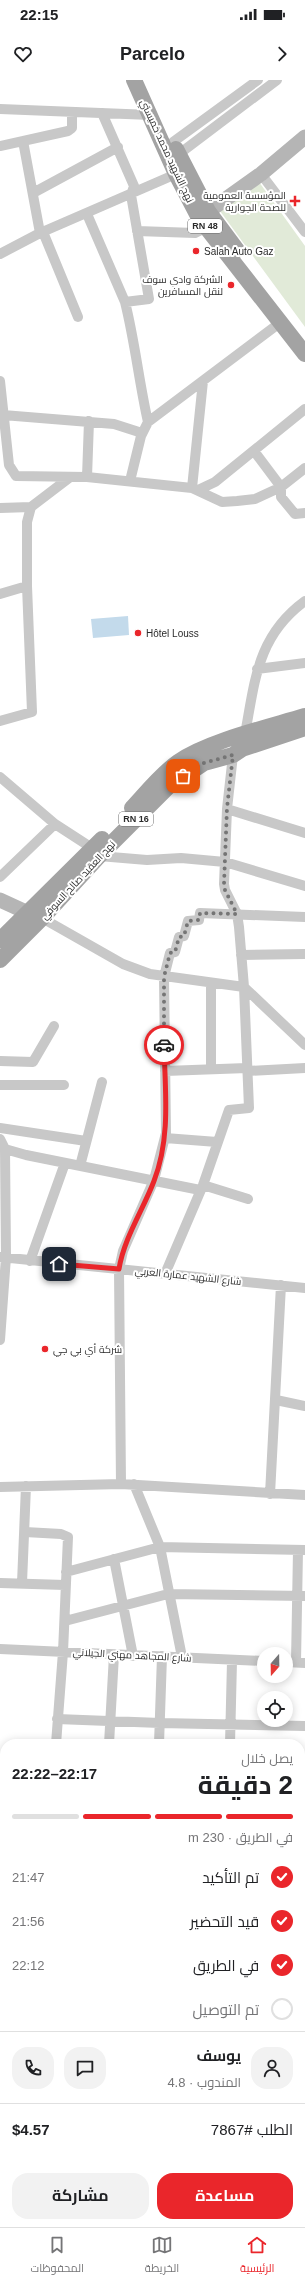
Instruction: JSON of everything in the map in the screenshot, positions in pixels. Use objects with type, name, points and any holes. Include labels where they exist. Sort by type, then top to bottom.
[{"type":"main road","name":"نهج الشهيد محمد خميستي","points":[[134,80],[176,174],[305,354]]},
{"type":"main road","name":"نهج الشهيد محمد خميستي","points":[[144,80],[176,148],[204,215],[305,338]]},
{"type":"main road","name":"نهج العقيد صالح السوفي","points":[[0,960],[42,918],[96,852],[178,762],[194,753],[245,734],[305,716]]},
{"type":"main road","name":"نهج العقيد صالح السوفي","points":[[0,940],[26,913],[173,783],[204,763],[233,755],[242,749],[305,728]]},
{"type":"street","points":[[176,148],[262,83],[277,80]]},
{"type":"street","points":[[0,109],[150,115]]},
{"type":"street","points":[[0,146],[68,131],[72,128],[72,112]]},
{"type":"street","points":[[102,113],[134,186],[131,195],[149,299],[125,302]]},
{"type":"street","points":[[137,231],[195,233],[201,230],[204,215],[261,174],[305,136]]},
{"type":"street","points":[[23,141],[41,233],[78,317]]},
{"type":"street","points":[[33,193],[118,147]]},
{"type":"street","points":[[0,254],[41,233],[131,195],[176,174]]},
{"type":"street","points":[[261,174],[305,232]]},
{"type":"street","points":[[87,214],[125,302],[132,331],[138,382],[148,422]]},
{"type":"street","points":[[130,481],[142,433],[148,422],[281,322]]},
{"type":"street","points":[[0,381],[9,465],[14,475],[69,478],[88,477],[195,489],[222,502],[255,499],[281,487],[305,468]]},
{"type":"street","points":[[195,489],[202,381]]},
{"type":"street","points":[[195,489],[215,482],[305,409]]},
{"type":"street","points":[[3,415],[114,424],[142,433]]},
{"type":"street","points":[[88,477],[89,421]]},
{"type":"street","points":[[254,451],[281,487],[281,497],[295,514],[305,513]]},
{"type":"street","points":[[0,508],[31,507],[69,478]]},
{"type":"street","points":[[0,721],[32,712],[27,586],[27,522],[31,507]]},
{"type":"street","points":[[0,594],[27,586]]},
{"type":"street","points":[[245,734],[257,668],[266,646],[294,609],[305,601]]},
{"type":"street","points":[[257,668],[305,663]]},
{"type":"street","points":[[165,1274],[201,1187],[229,1110],[249,1108],[242,955],[237,914],[225,890],[227,808],[233,755]]},
{"type":"street","points":[[0,777],[55,824],[96,852],[147,860],[181,858],[225,862],[305,886]]},
{"type":"street","points":[[227,808],[305,833]]},
{"type":"street","points":[[0,877],[55,824]]},
{"type":"street","points":[[0,900],[26,913],[42,918],[123,964],[164,977],[244,987],[305,1045]]},
{"type":"street","points":[[121,1484],[119,1269],[123,1251],[154,1180],[165,1138],[167,1120],[164,977],[170,953],[175,952],[179,937],[184,936],[188,921],[199,920],[200,913],[305,917]]},
{"type":"street","points":[[242,955],[305,954]]},
{"type":"street","points":[[210,983],[212,1069]]},
{"type":"street","points":[[0,1062],[34,1062],[54,1026]]},
{"type":"street","points":[[165,1071],[305,1068]]},
{"type":"street","points":[[80,1166],[102,1082]]},
{"type":"street","points":[[0,1085],[64,1085]]},
{"type":"street","points":[[0,1128],[33,1131],[86,1141]]},
{"type":"street","points":[[165,1138],[217,1142]]},
{"type":"street","points":[[0,1139],[5,1150],[0,1334]]},
{"type":"street","points":[[5,1150],[154,1180],[201,1187],[248,1199]]},
{"type":"street","points":[[30,1261],[65,1163]]},
{"type":"street","name":"شارع الشهيد عمارة العربي","points":[[3,1257],[30,1261],[305,1288]]},
{"type":"street","points":[[270,1494],[281,1285]]},
{"type":"street","points":[[276,1400],[305,1406]]},
{"type":"street","points":[[134,1484],[160,1547],[168,1594],[182,1657]]},
{"type":"street","points":[[0,1487],[134,1484],[270,1494],[305,1495]]},
{"type":"street","points":[[22,1584],[26,1486]]},
{"type":"street","points":[[25,1532],[61,1534],[68,1537],[65,1585],[65,1621],[56,1739]]},
{"type":"street","points":[[66,1572],[160,1547],[302,1550],[301,1596],[296,1662]]},
{"type":"street","points":[[114,1559],[133,1656]]},
{"type":"street","points":[[0,1583],[65,1585]]},
{"type":"street","points":[[65,1621],[168,1594],[301,1596]]},
{"type":"street","name":"شارع المجاهد مهني الجيلاني","points":[[0,1649],[114,1656],[162,1656],[232,1661],[257,1661]]},
{"type":"street","points":[[109,1739],[114,1656]]},
{"type":"street","points":[[159,1739],[162,1656]]},
{"type":"street","points":[[230,1739],[232,1661]]},
{"type":"street","points":[[57,1719],[305,1726]]},
{"type":"green space","points":[[259,182],[305,246],[305,327],[220,211]]},
{"type":"water","points":[[128,616],[129,635],[93,638],[91,619]]},
{"type":"way so far","points":[[164,1045],[164,977],[167,971],[170,953],[175,952],[179,937],[184,936],[185,925],[188,921],[199,920],[200,913],[237,914],[225,890],[224,884],[227,808],[233,755],[204,763],[183,776]]},
{"type":"place","name":"المؤسسة العمومية للصحة الجوارية","points":[[295,201]]},
{"type":"place","name":"Salah Auto Gaz","points":[[196,251]]},
{"type":"place","name":"الشركة وادي سوف لنقل المسافرين","points":[[231,285]]},
{"type":"place","name":"Hôtel Louss","points":[[138,633]]},
{"type":"place","name":"شركة أي بي جي","points":[[45,1349]]},
{"type":"route","points":[[59,1264],[119,1269],[123,1251],[154,1180],[165,1138],[167,1120],[164,1045]]}]
